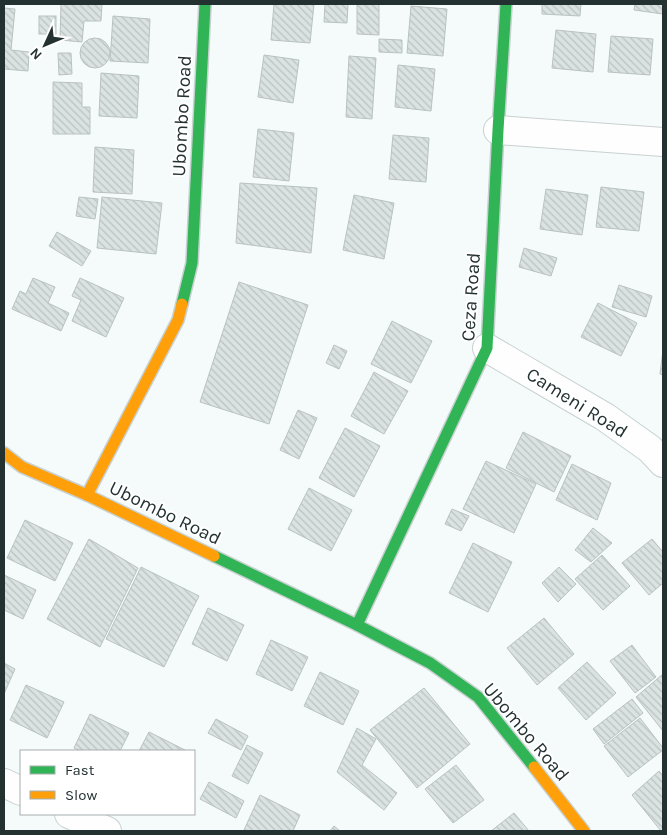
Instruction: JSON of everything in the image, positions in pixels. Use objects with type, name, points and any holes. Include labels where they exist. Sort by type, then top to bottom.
[{"type":"street","name":"Ubombo Road","points":[[205,4],[192,263],[178,320],[87,495],[357,625],[430,663],[478,697],[584,831]]},
{"type":"street","name":"Ceza Road","points":[[357,625],[487,348],[506,4]]},
{"type":"street","points":[[498,130],[663,142]]},
{"type":"street","name":"Cameni Road","points":[[487,348],[605,417],[650,450],[663,463]]},
{"type":"street","points":[[4,453],[22,467],[87,495]]},
{"type":"street","points":[[4,783],[20,791]]},
{"type":"street","points":[[71,815],[106,831]]},
{"type":"building","points":[[61,4],[102,4],[101,21],[84,21],[82,42],[60,40]]},
{"type":"building","points":[[274,4],[314,4],[310,43],[271,40]]},
{"type":"building","points":[[325,4],[348,4],[347,23],[324,22]]},
{"type":"building","points":[[357,4],[379,4],[379,35],[357,34]]},
{"type":"building","points":[[542,4],[581,4],[580,16],[542,14]]},
{"type":"building","points":[[635,4],[663,4],[663,14],[634,10]]},
{"type":"building","points":[[411,6],[447,9],[443,56],[407,53]]},
{"type":"building","points":[[4,8],[15,9],[11,50],[29,52],[28,71],[4,69]]},
{"type":"building","points":[[39,16],[56,16],[56,34],[39,34]]},
{"type":"building","points":[[113,16],[150,19],[148,63],[110,61]]},
{"type":"building","points":[[556,30],[596,34],[593,72],[552,68]]},
{"type":"building","points":[[611,36],[653,39],[650,75],[608,72]]},
{"type":"building","points":[[95,38],[106,42],[110,53],[106,64],[95,68],[84,64],[80,53],[84,42]]},
{"type":"building","points":[[379,39],[402,40],[402,53],[379,52]]},
{"type":"building","points":[[58,53],[71,53],[72,74],[59,75]]},
{"type":"building","points":[[264,55],[299,60],[293,103],[258,97]]},
{"type":"building","points":[[349,56],[376,58],[372,119],[346,117]]},
{"type":"building","points":[[398,65],[435,69],[431,111],[395,107]]},
{"type":"building","points":[[101,73],[139,76],[137,118],[99,116]]},
{"type":"building","points":[[53,82],[82,83],[82,107],[90,107],[90,134],[53,134]]},
{"type":"building","points":[[258,129],[294,133],[289,181],[253,177]]},
{"type":"building","points":[[393,135],[429,138],[426,182],[389,179]]},
{"type":"building","points":[[95,147],[134,150],[132,194],[93,192]]},
{"type":"building","points":[[240,183],[317,188],[311,253],[236,243]]},
{"type":"building","points":[[601,187],[644,192],[639,231],[596,227]]},
{"type":"building","points":[[546,189],[588,195],[582,235],[540,229]]},
{"type":"building","points":[[354,195],[394,203],[384,259],[343,250]]},
{"type":"building","points":[[79,197],[98,199],[95,219],[76,216]]},
{"type":"building","points":[[102,197],[162,203],[156,254],[97,248]]},
{"type":"building","points":[[57,232],[91,251],[82,266],[49,246]]},
{"type":"building","points":[[524,248],[557,258],[551,276],[519,267]]},
{"type":"building","points":[[33,278],[55,287],[48,303],[69,313],[61,331],[12,309],[20,291],[26,294]]},
{"type":"building","points":[[80,278],[124,298],[106,337],[72,321],[81,300],[72,296]]},
{"type":"building","points":[[239,282],[308,305],[269,424],[200,402]]},
{"type":"building","points":[[619,285],[652,296],[646,317],[612,307]]},
{"type":"building","points":[[598,303],[637,323],[621,356],[581,337]]},
{"type":"building","points":[[392,321],[432,341],[411,383],[371,364]]},
{"type":"building","points":[[334,345],[347,351],[339,369],[326,363]]},
{"type":"building","points":[[663,350],[663,375],[660,374]]},
{"type":"building","points":[[374,372],[408,391],[384,434],[351,416]]},
{"type":"building","points":[[298,410],[317,418],[299,459],[280,450]]},
{"type":"building","points":[[345,428],[380,446],[354,497],[319,478]]},
{"type":"building","points":[[523,432],[571,456],[554,492],[506,468]]},
{"type":"building","points":[[486,461],[536,484],[514,533],[463,509]]},
{"type":"building","points":[[572,464],[611,483],[597,520],[556,500]]},
{"type":"building","points":[[309,488],[352,510],[331,551],[288,529]]},
{"type":"building","points":[[452,509],[469,516],[461,531],[445,524]]},
{"type":"building","points":[[25,520],[73,543],[55,581],[7,558]]},
{"type":"building","points":[[593,528],[612,543],[591,562],[575,550]]},
{"type":"building","points":[[89,539],[138,568],[100,647],[47,619]]},
{"type":"building","points":[[652,539],[663,552],[663,583],[649,595],[622,563]]},
{"type":"building","points":[[473,543],[512,562],[488,612],[449,593]]},
{"type":"building","points":[[602,555],[630,586],[603,610],[575,579]]},
{"type":"building","points":[[141,567],[199,596],[164,667],[106,639]]},
{"type":"building","points":[[559,567],[576,584],[558,602],[542,583]]},
{"type":"building","points":[[4,575],[36,590],[23,619],[4,610]]},
{"type":"building","points":[[208,608],[244,625],[227,661],[192,644]]},
{"type":"building","points":[[544,618],[574,654],[537,685],[507,648]]},
{"type":"building","points":[[271,640],[308,657],[292,691],[256,674]]},
{"type":"building","points":[[632,645],[656,677],[635,693],[610,661]]},
{"type":"building","points":[[587,662],[616,693],[586,720],[558,688]]},
{"type":"building","points":[[4,663],[15,669],[4,694]]},
{"type":"building","points":[[320,672],[359,691],[343,725],[304,706]]},
{"type":"building","points":[[663,674],[663,731],[636,697]]},
{"type":"building","points":[[26,685],[64,702],[47,738],[10,720]]},
{"type":"building","points":[[424,688],[470,744],[417,788],[370,730]]},
{"type":"building","points":[[632,699],[643,713],[604,744],[593,729]]},
{"type":"building","points":[[90,714],[129,733],[120,750],[79,750],[74,748]]},
{"type":"building","points":[[640,718],[663,750],[628,777],[604,746]]},
{"type":"building","points":[[216,719],[248,736],[241,750],[208,733]]},
{"type":"building","points":[[357,728],[376,739],[362,765],[397,793],[384,810],[337,772]]},
{"type":"building","points":[[149,732],[185,750],[140,750]]},
{"type":"building","points":[[247,745],[263,753],[248,784],[232,776]]},
{"type":"building","points":[[456,765],[484,800],[453,823],[425,789]]},
{"type":"building","points":[[659,771],[663,776],[663,831],[661,831],[632,795]]},
{"type":"building","points":[[209,782],[244,801],[236,818],[200,799]]},
{"type":"building","points":[[260,795],[300,815],[293,831],[244,830]]},
{"type":"building","points":[[514,813],[529,831],[491,831]]},
{"type":"building","points":[[334,826],[340,831],[330,831]]},
{"type":"traffic: fast","points":[[182,304],[192,263],[205,4]]},
{"type":"traffic: fast","points":[[357,625],[487,348],[506,4]]},
{"type":"traffic: fast","points":[[214,556],[357,625],[430,663],[478,697],[534,767]]},
{"type":"traffic: slow","points":[[87,495],[178,320],[182,304]]},
{"type":"traffic: slow","points":[[4,453],[22,467],[87,495],[214,556]]},
{"type":"traffic: slow","points":[[534,767],[584,831]]}]
